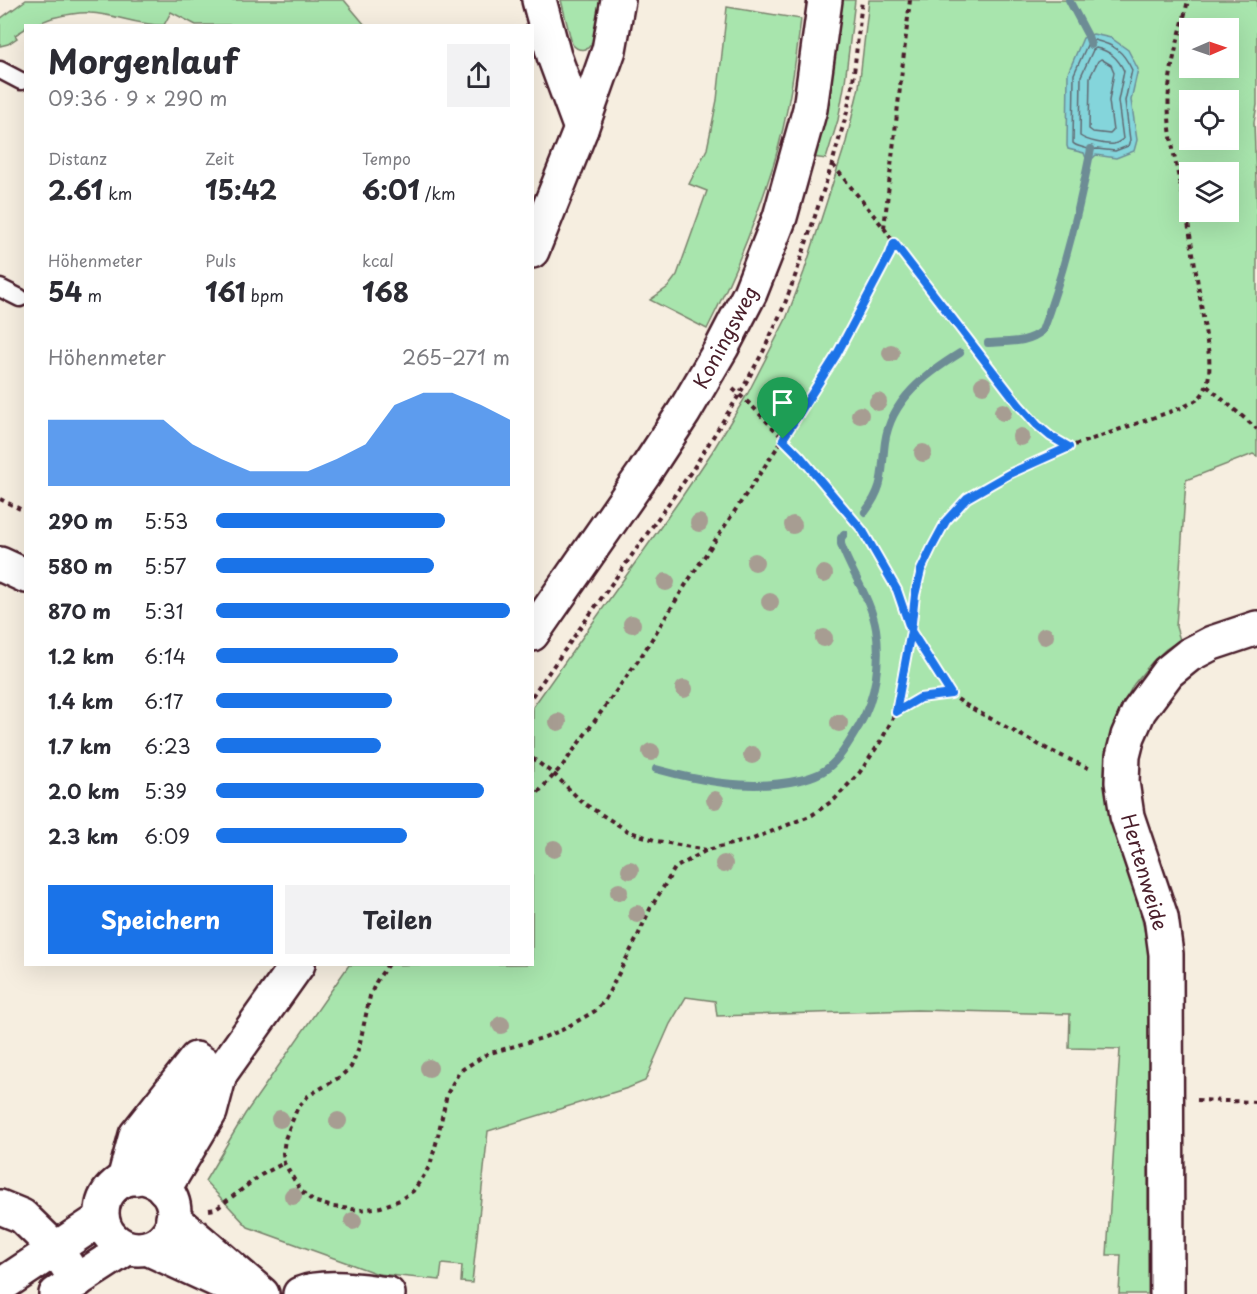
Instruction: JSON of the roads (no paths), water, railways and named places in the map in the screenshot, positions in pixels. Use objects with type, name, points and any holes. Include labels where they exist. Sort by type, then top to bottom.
[{"type":"main road","points":[[539,0],[554,56],[580,129]]},
{"type":"main road","points":[[534,246],[609,51],[618,0]]},
{"type":"main road","name":"Koningsweg","points":[[534,631],[684,412],[750,293],[780,217],[810,109],[825,0]]},
{"type":"main road","points":[[0,564],[24,575]]},
{"type":"main road","name":"Hertenweide","points":[[1167,1294],[1166,954],[1161,916],[1127,816],[1122,782],[1124,756],[1128,736],[1139,711],[1168,672],[1189,655],[1257,628]]},
{"type":"main road","points":[[149,1191],[186,1101],[220,1074],[297,966]]},
{"type":"main road","points":[[248,1294],[115,1241],[106,1231],[102,1218],[102,1207],[107,1196],[114,1187],[149,1191],[262,1294]]},
{"type":"main road","points":[[0,1208],[22,1216],[56,1249],[67,1287],[137,1248],[157,1244],[165,1237],[171,1228],[149,1191]]},
{"type":"main road","points":[[0,1286],[102,1218]]},
{"type":"main road","points":[[300,1294],[322,1289],[361,1290],[387,1294]]},
{"type":"lane","points":[[0,70],[21,81]]},
{"type":"lane","points":[[0,288],[20,298]]},
{"type":"water","points":[[1093,34],[1111,38],[1128,50],[1138,69],[1131,100],[1137,140],[1134,151],[1116,158],[1096,155],[1092,159],[1086,158],[1084,153],[1068,149],[1067,146],[1068,73],[1083,38]]},
{"type":"waterway","points":[[1069,0],[1091,45]]},
{"type":"waterway","points":[[988,343],[1023,340],[1042,331],[1070,241],[1091,149]]},
{"type":"waterway","points":[[865,512],[879,487],[885,442],[894,413],[923,379],[960,353]]},
{"type":"waterway","points":[[656,769],[710,781],[764,785],[814,776],[828,768],[839,757],[859,726],[870,703],[876,679],[878,654],[876,629],[870,607],[841,544],[844,534]]}]
